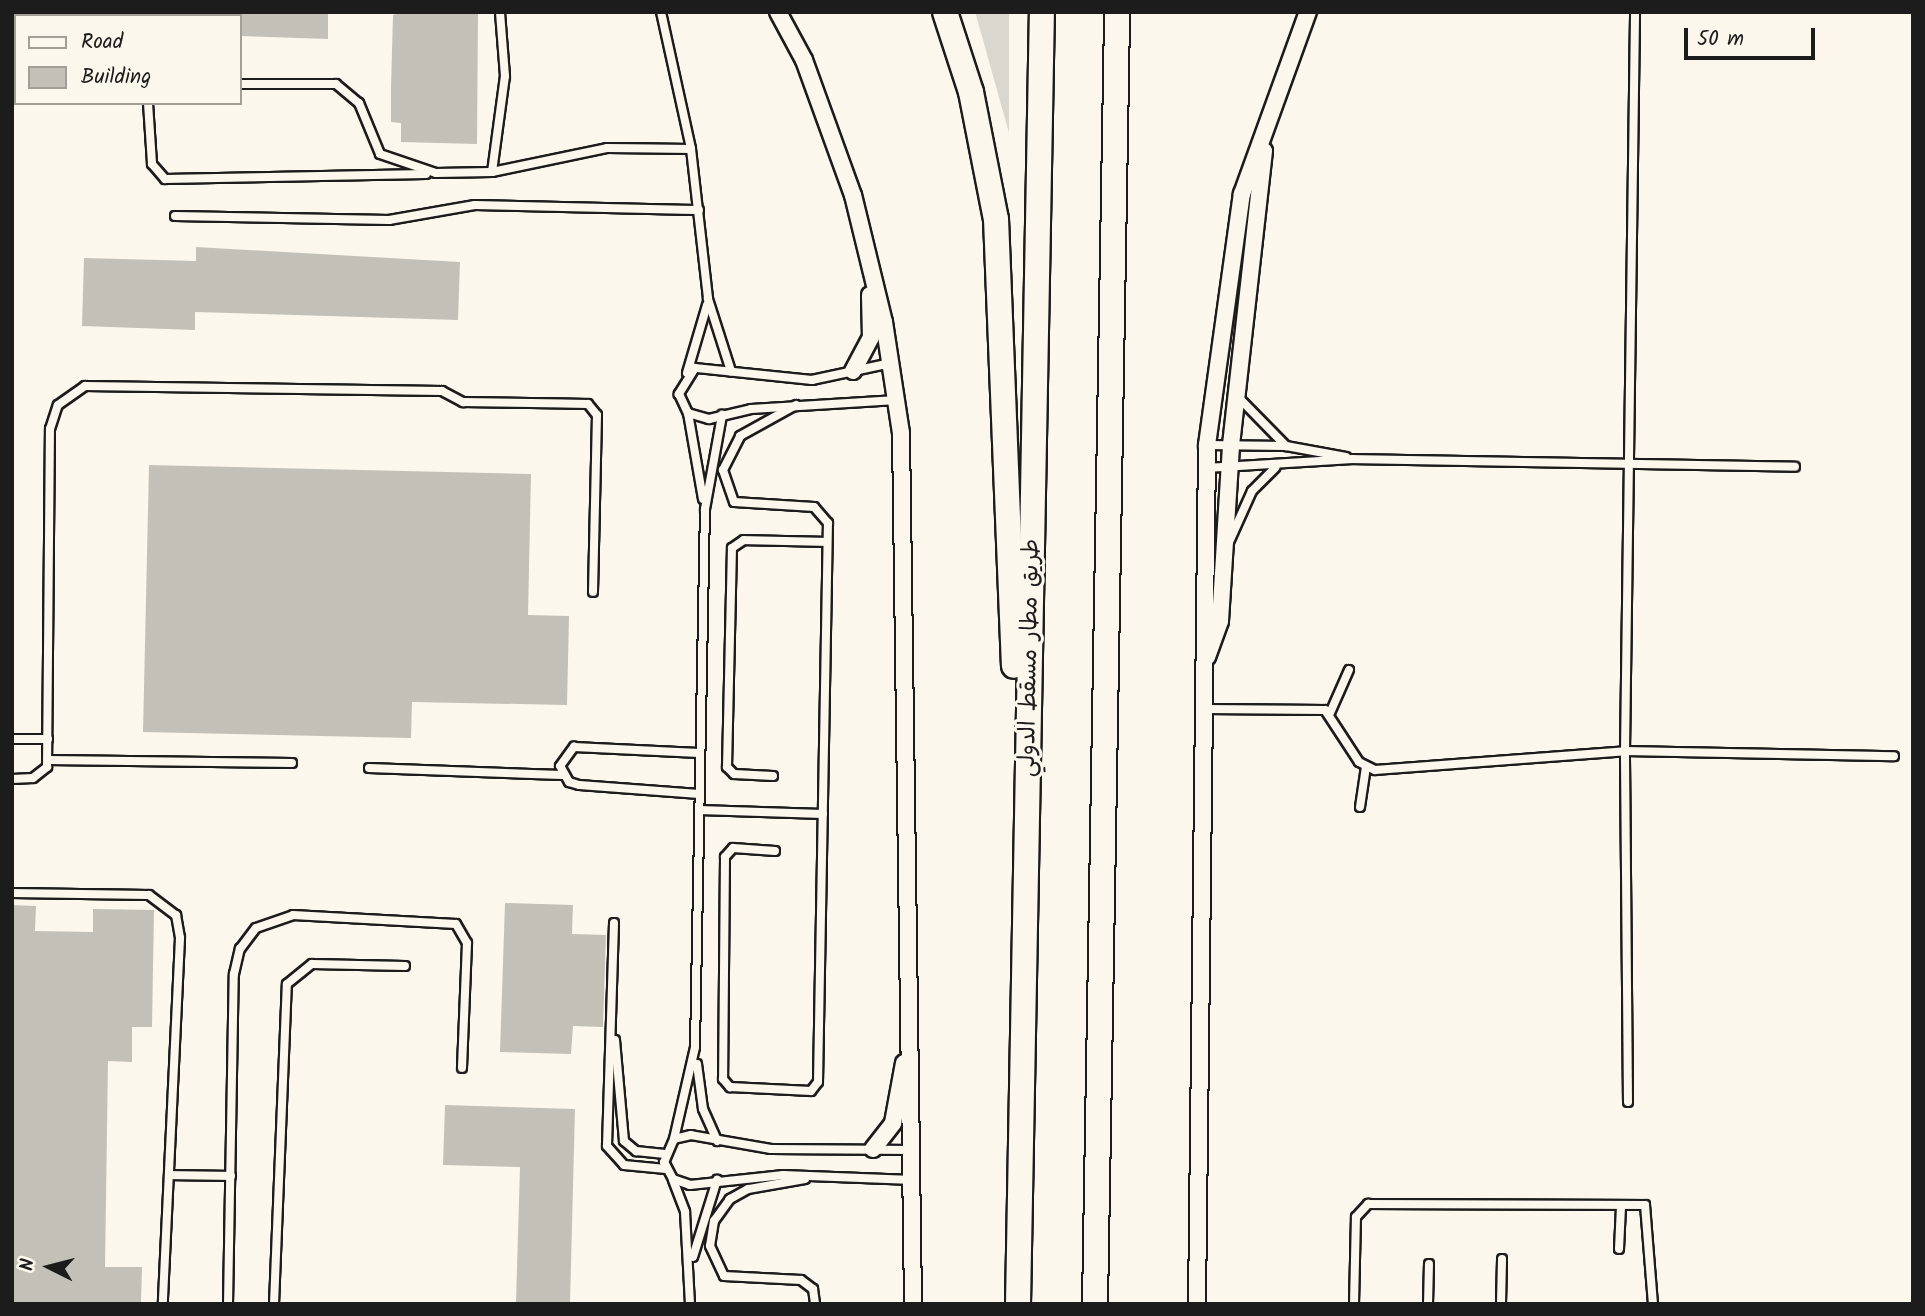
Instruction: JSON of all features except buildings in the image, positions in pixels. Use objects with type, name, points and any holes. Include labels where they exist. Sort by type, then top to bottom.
[{"type":"main road","points":[[945,12],[985,155],[1002,283],[1024,1008]]},
{"type":"main road","name":"طريق مطار مسقط الدولي","points":[[1018,1304],[1042,12]]},
{"type":"main road","points":[[1095,1304],[1117,12]]},
{"type":"street","points":[[778,12],[792,32]]},
{"type":"street","points":[[789,12],[792,32],[866,240],[897,400],[906,539],[913,1304]]},
{"type":"street","points":[[1198,1304],[1207,659],[1201,600],[1207,445],[1242,194],[1266,135],[1308,12]]},
{"type":"street","points":[[1207,659],[1220,621],[1231,446],[1266,135]]},
{"type":"street","points":[[853,371],[871,337],[866,240]]},
{"type":"street","points":[[873,1149],[893,1123],[911,1027]]},
{"type":"lane","points":[[492,172],[505,76],[500,12]]},
{"type":"lane","points":[[661,12],[691,149],[708,299],[732,371]]},
{"type":"lane","points":[[1628,1102],[1625,751],[1634,464],[1635,12]]},
{"type":"lane","points":[[242,84],[336,84],[359,103],[380,154],[436,173]]},
{"type":"lane","points":[[148,105],[152,164],[165,179],[492,172],[607,148],[691,149]]},
{"type":"lane","points":[[174,216],[389,220],[475,205],[699,209]]},
{"type":"lane","points":[[705,509],[688,413],[679,394],[708,299]]},
{"type":"lane","points":[[687,374],[695,368],[791,380],[891,363]]},
{"type":"lane","points":[[12,779],[39,775],[48,760],[50,429],[58,405],[85,386],[442,391],[463,402],[588,404],[597,415],[593,592]]},
{"type":"lane","points":[[1237,393],[1244,410],[1286,446]]},
{"type":"lane","points":[[688,413],[722,415],[796,405],[897,400]]},
{"type":"lane","points":[[775,851],[733,848],[725,857],[723,1079],[730,1087],[811,1091],[818,1082],[828,523],[819,510],[738,504],[724,480],[733,443],[796,405]]},
{"type":"lane","points":[[717,1141],[703,1109],[695,1047],[705,509],[722,415]]},
{"type":"lane","points":[[1207,445],[1286,446],[1353,458]]},
{"type":"lane","points":[[1206,468],[1276,467],[1353,458],[1795,467]]},
{"type":"lane","points":[[1224,554],[1252,491],[1276,467]]},
{"type":"lane","points":[[773,776],[734,774],[727,767],[732,548],[744,540],[826,542]]},
{"type":"lane","points":[[1330,713],[1349,670]]},
{"type":"lane","points":[[1206,709],[1313,707],[1330,713],[1366,767],[1360,807]]},
{"type":"lane","points":[[12,739],[48,739]]},
{"type":"lane","points":[[562,775],[561,758],[574,747],[699,753]]},
{"type":"lane","points":[[1366,767],[1408,772],[1625,751],[1894,756]]},
{"type":"lane","points":[[48,760],[292,763]]},
{"type":"lane","points":[[369,768],[562,775],[579,785],[699,794]]},
{"type":"lane","points":[[699,810],[822,814]]},
{"type":"lane","points":[[12,892],[149,895],[176,915],[180,938],[163,1304]]},
{"type":"lane","points":[[228,1304],[235,961],[247,937],[267,921],[293,915],[456,925],[467,943],[462,1068]]},
{"type":"lane","points":[[614,923],[607,1146],[624,1165],[666,1169]]},
{"type":"lane","points":[[274,1304],[287,984],[312,964],[405,966]]},
{"type":"lane","points":[[612,1002],[622,1136],[631,1149],[665,1154]]},
{"type":"lane","points":[[690,1304],[691,1274],[685,1212],[673,1179],[666,1169],[665,1154],[674,1139],[695,1047]]},
{"type":"lane","points":[[674,1139],[691,1135],[771,1149],[912,1150]]},
{"type":"lane","points":[[169,1175],[230,1176]]},
{"type":"lane","points":[[673,1179],[690,1185],[717,1180],[824,1176],[912,1180]]},
{"type":"lane","points":[[815,1304],[813,1289],[801,1280],[724,1276],[714,1264],[710,1240],[717,1216],[736,1195],[824,1176]]},
{"type":"lane","points":[[691,1274],[701,1216],[717,1180]]},
{"type":"lane","points":[[1354,1304],[1356,1217],[1363,1205],[1645,1205],[1653,1304]]},
{"type":"lane","points":[[1619,1249],[1621,1206]]},
{"type":"lane","points":[[1501,1304],[1502,1259]]},
{"type":"lane","points":[[1428,1304],[1429,1264]]},
{"type":"shaded area","points":[[975,12],[1009,12],[1009,133],[976,15]]}]
